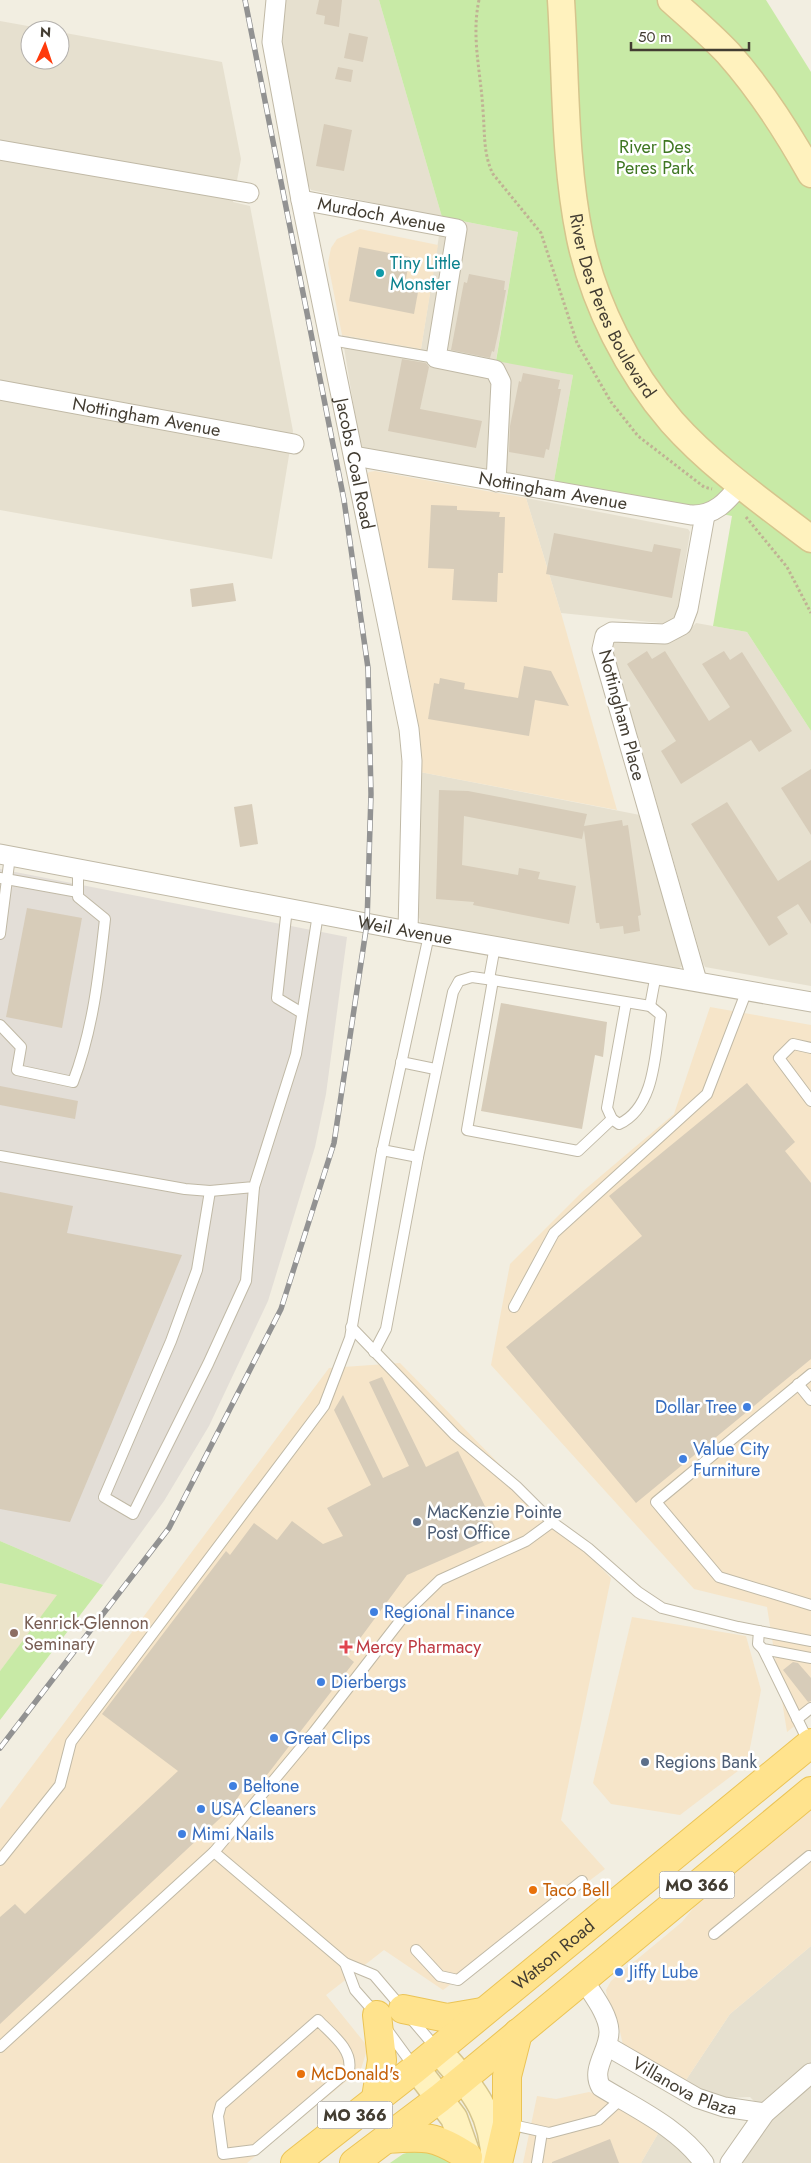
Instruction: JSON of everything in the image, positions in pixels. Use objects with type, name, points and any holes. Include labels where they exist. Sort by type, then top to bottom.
[{"type":"main road","name":"River Des Peres Boulevard","points":[[561,0],[571,177],[580,238],[591,277],[622,348],[654,400],[729,487],[811,539]]},
{"type":"main road","points":[[671,0],[727,52],[744,72],[776,116],[811,174]]},
{"type":"main road","name":"Watson Road","points":[[295,2163],[416,2068],[810,1743]]},
{"type":"main road","name":"MO 366","points":[[354,2163],[440,2098],[811,1791]]},
{"type":"main road","points":[[376,2098],[390,2012],[447,2018],[484,2012]]},
{"type":"main road","points":[[496,2163],[507,2124],[507,2076],[518,2033]]},
{"type":"main road","points":[[438,2050],[480,2102],[490,2122],[496,2163]]},
{"type":"main road","points":[[416,2068],[454,2118],[469,2160]]},
{"type":"main road","points":[[386,2139],[428,2137],[441,2140],[469,2160]]},
{"type":"street","name":"Jacobs Coal Road","points":[[276,0],[272,42],[301,200],[409,729],[412,761],[408,931]]},
{"type":"street","points":[[0,150],[249,193]]},
{"type":"street","name":"Murdoch Avenue","points":[[301,200],[457,229],[436,358]]},
{"type":"street","points":[[436,358],[495,370],[500,375],[496,482]]},
{"type":"street","name":"Nottingham Avenue","points":[[0,390],[294,444]]},
{"type":"street","name":"Nottingham Avenue","points":[[354,456],[680,514],[705,515]]},
{"type":"street","points":[[705,515],[711,514],[729,500],[729,487]]},
{"type":"street","name":"Nottingham Place","points":[[697,981],[602,649],[605,636],[612,632],[665,634],[682,625],[688,609],[705,515]]},
{"type":"street","name":"Weil Avenue","points":[[5,855],[408,931],[811,1002]]},
{"type":"street","points":[[583,1980],[603,2011],[609,2030],[607,2046],[597,2072],[597,2080],[601,2086],[620,2099],[676,2134],[696,2152],[704,2163]]},
{"type":"street","name":"Villanova Plaza","points":[[607,2046],[697,2098],[724,2107],[765,2113]]},
{"type":"street","points":[[730,2163],[765,2113],[811,2073]]},
{"type":"lane","points":[[331,340],[436,358]]},
{"type":"lane","points":[[0,934],[5,855]]},
{"type":"lane","points":[[0,1025],[21,1046],[17,1070],[72,1082],[85,1050],[100,968],[105,919],[78,897],[78,868]]},
{"type":"lane","points":[[4,879],[78,892]]},
{"type":"lane","points":[[287,908],[277,998],[302,1012]]},
{"type":"lane","points":[[210,1191],[196,1270],[171,1341],[104,1497],[133,1514],[208,1364],[246,1281],[254,1187],[296,1054],[318,914]]},
{"type":"lane","points":[[0,1860],[60,1785],[71,1742],[324,1406],[352,1328],[382,1150],[429,934]]},
{"type":"lane","points":[[495,946],[467,1130],[578,1151],[612,1119]]},
{"type":"lane","points":[[650,1006],[656,974]]},
{"type":"lane","points":[[374,1352],[386,1329],[435,1069],[453,992],[459,981],[472,977],[650,1006],[661,1015],[648,1094],[638,1110],[629,1119],[619,1124],[612,1119],[607,1108],[626,1003]]},
{"type":"lane","points":[[514,1307],[554,1233],[707,1094],[746,990]]},
{"type":"lane","points":[[811,1048],[793,1044],[778,1058],[811,1102]]},
{"type":"lane","points":[[401,1062],[435,1069]]},
{"type":"lane","points":[[382,1150],[418,1157]]},
{"type":"lane","points":[[0,1156],[185,1189],[210,1191],[254,1187]]},
{"type":"lane","points":[[352,1328],[455,1435],[516,1486],[552,1522],[588,1548],[638,1592],[662,1608],[811,1641]]},
{"type":"lane","points":[[811,1374],[656,1502],[719,1577],[811,1605]]},
{"type":"lane","points":[[798,1384],[811,1400]]},
{"type":"lane","points":[[0,2047],[214,1852],[314,1732],[407,1612],[440,1580],[526,1541],[552,1522]]},
{"type":"lane","points":[[759,1631],[758,1644],[763,1648],[810,1743]]},
{"type":"lane","points":[[763,1648],[811,1658]]},
{"type":"lane","points":[[797,1719],[811,1708]]},
{"type":"lane","points":[[214,1852],[345,1962],[374,1975],[416,2068]]},
{"type":"lane","points":[[714,1934],[809,1856]]},
{"type":"lane","points":[[416,1950],[440,1976],[458,1980],[582,1881]]},
{"type":"lane","points":[[345,1962],[355,1990],[390,2012],[438,2050]]},
{"type":"lane","points":[[318,2020],[346,2050],[350,2062],[349,2070],[255,2150],[223,2154],[218,2116],[221,2105],[318,2020]]},
{"type":"lane","points":[[507,2124],[550,2133],[598,2120],[620,2099]]},
{"type":"lane","points":[[537,2163],[542,2132]]},
{"type":"path","points":[[479,0],[476,16],[477,58],[483,110],[484,143],[488,165],[493,174],[541,234],[577,342],[623,420],[650,446],[704,487],[729,487]]},
{"type":"path","points":[[744,515],[787,567],[811,613]]},
{"type":"shaded area","points":[[285,0],[379,0],[442,217],[311,190],[307,183],[278,26]]},
{"type":"shaded area","points":[[0,21],[20,25],[20,70],[70,70],[70,34],[222,62],[241,159],[233,202],[250,206],[293,431],[272,559],[0,510]]},
{"type":"shaded area","points":[[442,217],[518,232],[496,360],[573,375],[554,481],[365,449],[360,446],[342,335],[421,349]]},
{"type":"shaded area","points":[[360,229],[438,245],[421,349],[342,335],[328,263],[331,248],[337,239]]},
{"type":"shaded area","points":[[375,471],[526,498],[617,810],[420,772],[421,750],[413,695],[365,477],[369,472]]},
{"type":"shaded area","points":[[526,498],[688,529],[690,532],[677,613],[674,621],[669,624],[561,613]]},
{"type":"shaded area","points":[[696,623],[747,632],[811,731],[811,986],[705,967],[703,963],[610,641],[674,640],[683,636]]},
{"type":"shaded area","points":[[420,772],[640,815],[684,963],[682,966],[678,969],[421,924],[418,914]]},
{"type":"shaded area","points":[[0,869],[347,937],[326,1094],[315,1147],[268,1301],[209,1426],[164,1501],[103,1585],[0,1541]]},
{"type":"shaded area","points":[[710,1007],[811,1025],[811,1713],[787,1732],[767,1607],[694,1589],[491,1365],[510,1264],[582,1192],[674,1114]]},
{"type":"shaded area","points":[[400,1363],[611,1578],[561,1820],[605,1869],[443,1990],[384,1950],[326,1995],[368,2047],[361,2069],[247,2163],[0,2163],[0,1809],[329,1368]]},
{"type":"shaded area","name":"Kenrick-Glennon Seminary","points":[[0,1583],[58,1595],[0,1671]]},
{"type":"shaded area","points":[[632,1617],[746,1636],[761,1690],[747,1764],[680,1815],[611,1804],[593,1783]]},
{"type":"shaded area","points":[[811,1802],[811,1946],[730,2014],[686,2080],[623,2045],[619,2027],[607,1997],[606,1990],[611,1981],[682,1922],[709,1889]]},
{"type":"shaded area","points":[[811,1946],[811,2163],[742,2163],[772,2119],[750,2097],[727,2098],[707,2094],[686,2080],[730,2014]]},
{"type":"shaded area","points":[[589,2092],[600,2095],[659,2132],[641,2163],[523,2163],[537,2096],[556,2099]]},
{"type":"shaded area","points":[[659,2132],[678,2144],[695,2163],[641,2163]]},
{"type":"green space","name":"River Des Peres Park","points":[[379,0],[766,0],[811,72],[811,731],[747,632],[713,626],[732,516],[554,481],[573,375],[496,361],[518,232],[442,217]]},
{"type":"green space","points":[[0,1541],[103,1585],[0,1720],[0,1671],[57,1595],[0,1583]]},
{"type":"green space","points":[[420,2149],[457,2163],[390,2163],[403,2154]]},
{"type":"building","points":[[319,0],[342,0],[339,27],[324,24],[325,16],[316,14]]},
{"type":"building","points":[[349,33],[368,37],[363,62],[344,58]]},
{"type":"building","points":[[338,67],[353,70],[351,82],[335,79]]},
{"type":"building","points":[[324,124],[352,130],[344,171],[316,166]]},
{"type":"building","name":"Tiny Little Monster","points":[[359,247],[410,257],[404,289],[418,292],[414,314],[349,301]]},
{"type":"building","points":[[469,274],[505,281],[504,290],[506,290],[499,329],[494,352],[492,351],[490,358],[451,350],[464,282],[467,283]]},
{"type":"building","points":[[402,359],[426,363],[429,367],[420,409],[482,421],[476,448],[388,431]]},
{"type":"building","points":[[523,373],[560,380],[558,389],[561,389],[549,450],[546,449],[544,458],[509,452],[510,426],[519,381],[521,382]]},
{"type":"building","points":[[431,505],[457,506],[457,510],[500,512],[499,517],[505,517],[503,573],[498,573],[497,602],[452,600],[454,569],[428,568]]},
{"type":"building","points":[[554,533],[652,552],[654,544],[681,549],[672,598],[546,574]]},
{"type":"building","points":[[233,583],[236,601],[192,607],[190,589]]},
{"type":"building","points":[[647,651],[652,659],[665,651],[709,721],[730,707],[702,664],[724,651],[730,660],[742,652],[792,731],[759,752],[751,740],[681,784],[661,751],[676,741],[627,664]]},
{"type":"building","points":[[524,666],[551,671],[569,706],[535,700],[529,736],[428,719],[434,683],[439,684],[440,678],[465,683],[464,689],[518,698]]},
{"type":"building","points":[[811,769],[811,835],[781,788]]},
{"type":"building","points":[[439,790],[468,791],[587,814],[584,826],[622,820],[623,826],[628,825],[641,915],[638,916],[640,931],[624,934],[623,926],[600,929],[599,923],[596,923],[584,830],[582,839],[464,816],[462,865],[518,875],[519,868],[540,872],[538,879],[576,886],[569,924],[473,905],[474,902],[436,899]]},
{"type":"building","points":[[727,802],[778,881],[811,860],[811,924],[798,904],[777,917],[788,934],[769,946],[691,824]]},
{"type":"building","points":[[252,804],[258,844],[240,847],[234,807]]},
{"type":"building","points":[[27,908],[82,918],[62,1028],[6,1017]]},
{"type":"building","points":[[501,1003],[607,1022],[603,1057],[595,1055],[582,1129],[481,1111]]},
{"type":"building","points":[[747,1083],[795,1142],[785,1151],[811,1183],[811,1359],[636,1503],[506,1347],[642,1236],[609,1196]]},
{"type":"building","points":[[0,1086],[78,1101],[75,1119],[0,1105]]},
{"type":"building","points":[[0,1192],[73,1206],[67,1233],[182,1255],[70,1522],[0,1509]]},
{"type":"building","points":[[382,1377],[426,1467],[458,1451],[499,1535],[407,1575],[347,1656],[354,1662],[260,1784],[251,1778],[230,1809],[0,2024],[0,1917],[15,1904],[25,1914],[178,1771],[102,1714],[226,1551],[230,1555],[254,1523],[277,1540],[292,1521],[323,1544],[343,1536],[327,1508],[371,1485],[334,1410],[343,1395],[383,1478],[409,1466],[369,1382]]},
{"type":"building","points":[[793,1662],[798,1663],[811,1678],[811,1701],[808,1702],[783,1670]]},
{"type":"building","points":[[610,2139],[619,2163],[552,2163],[552,2162]]},
{"type":"railway","points":[[0,1748],[169,1528],[281,1309],[334,1143],[367,923],[371,794],[368,668],[344,500],[245,0]]},
{"type":"place","name":"Tiny Little Monster","points":[[380,273]]},
{"type":"place","name":"Dollar Tree","points":[[747,1407]]},
{"type":"place","name":"Value City Furniture","points":[[683,1459]]},
{"type":"place","name":"MacKenzie Pointe Post Office","points":[[417,1522]]},
{"type":"place","name":"Regional Finance","points":[[374,1612]]},
{"type":"place","name":"Kenrick-Glennon Seminary","points":[[14,1633]]},
{"type":"place","name":"Mercy Pharmacy","points":[[346,1647]]},
{"type":"place","name":"Dierbergs","points":[[321,1682]]},
{"type":"place","name":"Great Clips","points":[[274,1738]]},
{"type":"place","name":"Regions Bank","points":[[645,1762]]},
{"type":"place","name":"Beltone","points":[[233,1786]]},
{"type":"place","name":"USA Cleaners","points":[[201,1809]]},
{"type":"place","name":"Mimi Nails","points":[[182,1834]]},
{"type":"place","name":"Taco Bell","points":[[533,1890]]},
{"type":"place","name":"Jiffy Lube","points":[[619,1972]]},
{"type":"place","name":"McDonald's","points":[[301,2074]]}]
